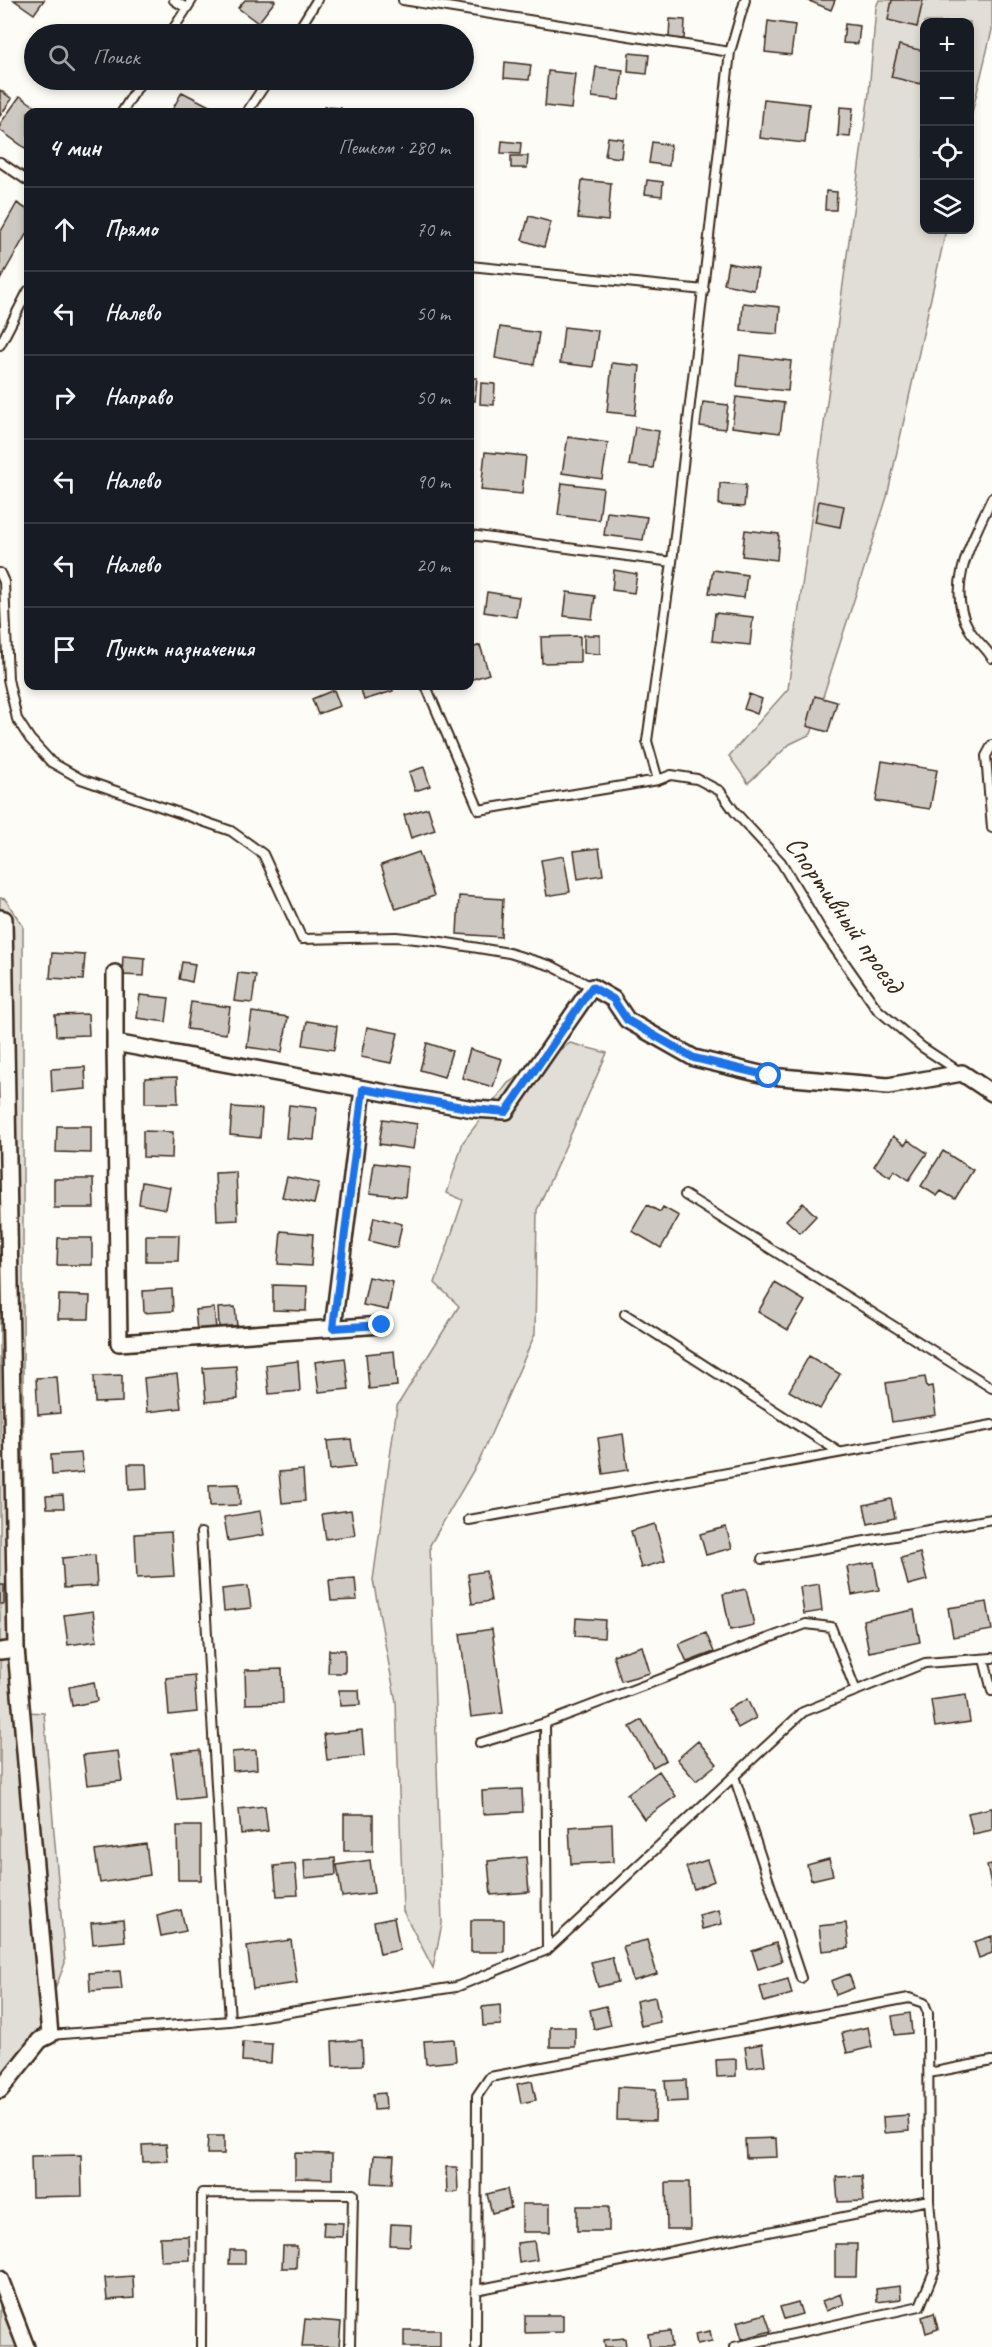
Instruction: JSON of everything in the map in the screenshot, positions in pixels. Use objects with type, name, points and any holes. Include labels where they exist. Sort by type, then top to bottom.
[{"type":"street","points":[[0,918],[4,919],[8,1650],[50,2035],[40,2040],[0,2090]]},
{"type":"street","points":[[115,973],[119,1343],[382,1325]]},
{"type":"street","points":[[115,1043],[473,1109],[506,1112],[592,987],[613,999],[627,1020],[694,1058],[769,1076],[888,1086],[962,1073]]},
{"type":"street","name":"Спортивный проезд","points":[[962,1073],[992,1093]]},
{"type":"street","points":[[333,1328],[363,1089]]},
{"type":"street","points":[[0,2279],[26,2347]]},
{"type":"lane","points":[[174,0],[186,8]]},
{"type":"lane","points":[[176,24],[192,0]]},
{"type":"lane","points":[[302,24],[317,0]]},
{"type":"lane","points":[[403,0],[730,52]]},
{"type":"lane","points":[[658,780],[647,741],[672,562],[730,52],[746,0]]},
{"type":"lane","points":[[124,108],[136,90]]},
{"type":"lane","points":[[250,108],[261,90]]},
{"type":"lane","points":[[0,162],[24,178]]},
{"type":"lane","points":[[474,266],[704,290]]},
{"type":"lane","points":[[0,345],[24,299]]},
{"type":"lane","points":[[992,498],[967,552],[958,600],[969,629],[992,658]]},
{"type":"lane","points":[[474,536],[672,562]]},
{"type":"lane","points":[[0,573],[4,582],[8,679],[17,719],[30,739],[51,762],[81,779],[231,831],[262,854],[302,939],[396,937],[509,953],[552,966],[592,987]]},
{"type":"lane","name":"Спортивный проезд","points":[[428,690],[479,810],[658,780],[671,775],[697,779],[720,791],[735,812],[781,862],[822,929],[877,1010],[922,1047],[962,1073]]},
{"type":"lane","points":[[992,745],[986,756],[992,828]]},
{"type":"lane","points":[[685,1195],[992,1388]]},
{"type":"lane","points":[[626,1314],[838,1452]]},
{"type":"lane","points":[[469,1520],[992,1425]]},
{"type":"lane","points":[[762,1559],[992,1519]]},
{"type":"lane","points":[[201,1533],[230,2021]]},
{"type":"lane","points":[[480,1743],[545,1723],[806,1624],[831,1627],[856,1691]]},
{"type":"lane","points":[[50,2035],[230,2021],[456,1987],[547,1950],[803,1712],[925,1663],[988,1658],[992,1691]]},
{"type":"lane","points":[[545,1723],[547,1950]]},
{"type":"lane","points":[[734,1776],[801,1977]]},
{"type":"lane","points":[[476,2347],[477,2096],[490,2077],[909,1998],[924,2003],[928,2013],[929,2200],[935,2270],[920,2306],[734,2347]]},
{"type":"lane","points":[[929,2073],[992,2061]]},
{"type":"lane","points":[[201,2347],[202,2193],[353,2194],[350,2347]]},
{"type":"lane","points":[[476,2290],[929,2200]]},
{"type":"shaded area","points":[[879,0],[992,0],[992,30],[974,104],[974,18],[920,18],[920,234],[945,234],[887,497],[811,734],[790,744],[748,783],[729,756],[788,689],[869,93],[876,7]]},
{"type":"shaded area","points":[[0,898],[5,899],[23,926],[23,1432],[26,1712],[44,1713],[65,1963],[37,2037],[0,2087]]},
{"type":"shaded area","points":[[570,1043],[607,1053],[537,1210],[535,1334],[480,1459],[430,1545],[442,1924],[433,1968],[403,1911],[396,1702],[373,1580],[397,1406],[459,1306],[435,1283],[463,1200],[447,1193],[463,1142],[508,1083]]},
{"type":"shaded area","points":[[0,2290],[20,2347],[0,2347]]},
{"type":"building","points":[[14,0],[44,0],[34,14]]},
{"type":"building","points":[[245,0],[275,1],[258,23],[238,8]]},
{"type":"building","points":[[807,0],[835,0],[831,10]]},
{"type":"building","points":[[892,0],[923,0],[917,27],[888,20]]},
{"type":"building","points":[[670,19],[685,20],[684,39],[669,38]]},
{"type":"building","points":[[768,21],[795,25],[791,55],[765,52]]},
{"type":"building","points":[[845,24],[860,26],[858,44],[843,43]]},
{"type":"building","points":[[899,45],[920,50],[920,84],[891,77]]},
{"type":"building","points":[[629,53],[649,55],[647,74],[628,72]]},
{"type":"building","points":[[505,62],[531,65],[529,80],[504,78]]},
{"type":"building","points":[[596,67],[623,70],[619,100],[592,97]]},
{"type":"building","points":[[548,71],[575,74],[571,109],[545,106]]},
{"type":"building","points":[[0,90],[12,99],[0,116]]},
{"type":"building","points":[[182,92],[213,108],[173,108]]},
{"type":"building","points":[[20,96],[37,108],[24,108],[24,147],[0,130],[0,124]]},
{"type":"building","points":[[764,99],[809,104],[805,143],[760,138]]},
{"type":"building","points":[[840,107],[853,108],[850,137],[838,136]]},
{"type":"building","points":[[608,137],[623,139],[621,158],[605,156]]},
{"type":"building","points":[[502,141],[521,143],[520,154],[501,153]]},
{"type":"building","points":[[652,142],[671,145],[669,166],[649,163]]},
{"type":"building","points":[[511,156],[528,156],[527,168],[511,168]]},
{"type":"building","points":[[582,180],[611,183],[608,221],[578,218]]},
{"type":"building","points":[[647,180],[663,182],[662,196],[645,194]]},
{"type":"building","points":[[826,191],[837,192],[836,210],[825,210]]},
{"type":"building","points":[[17,203],[24,207],[24,238],[0,280],[0,233]]},
{"type":"building","points":[[529,216],[551,222],[544,247],[522,240]]},
{"type":"building","points":[[728,263],[758,269],[754,290],[724,284]]},
{"type":"building","points":[[743,303],[780,307],[778,334],[741,331]]},
{"type":"building","points":[[500,327],[539,333],[534,365],[495,358]]},
{"type":"building","points":[[564,327],[598,331],[593,367],[560,363]]},
{"type":"building","points":[[740,355],[791,361],[788,391],[737,386]]},
{"type":"building","points":[[612,363],[640,366],[635,415],[607,412]]},
{"type":"building","points":[[474,378],[477,378],[475,401]]},
{"type":"building","points":[[481,383],[495,384],[494,405],[480,404]]},
{"type":"building","points":[[736,397],[784,403],[780,433],[732,427]]},
{"type":"building","points":[[703,402],[728,405],[725,429],[700,426]]},
{"type":"building","points":[[635,427],[659,431],[653,468],[629,465]]},
{"type":"building","points":[[568,437],[608,443],[602,479],[562,473]]},
{"type":"building","points":[[485,452],[526,456],[522,494],[481,490]]},
{"type":"building","points":[[562,483],[603,488],[599,520],[558,515]]},
{"type":"building","points":[[720,483],[746,485],[744,507],[719,505]]},
{"type":"building","points":[[819,501],[844,506],[840,527],[815,522]]},
{"type":"building","points":[[607,512],[647,517],[643,540],[604,535]]},
{"type":"building","points":[[745,530],[779,534],[777,560],[742,556]]},
{"type":"building","points":[[614,570],[637,574],[634,593],[612,590]]},
{"type":"building","points":[[713,570],[747,575],[744,598],[709,593]]},
{"type":"building","points":[[487,592],[519,597],[516,617],[484,612]]},
{"type":"building","points":[[567,592],[595,596],[592,619],[564,616]]},
{"type":"building","points":[[715,613],[753,617],[750,645],[712,641]]},
{"type":"building","points":[[584,635],[600,635],[600,654],[584,653]]},
{"type":"building","points":[[580,636],[580,662],[542,663],[541,637]]},
{"type":"building","points":[[480,645],[489,674],[474,679],[474,647]]},
{"type":"building","points":[[334,690],[340,706],[318,714],[312,699]]},
{"type":"building","points":[[361,690],[393,690],[393,691],[364,700]]},
{"type":"building","points":[[749,694],[762,699],[757,714],[744,709]]},
{"type":"building","points":[[815,696],[837,702],[828,732],[807,726]]},
{"type":"building","points":[[882,761],[937,770],[930,809],[876,801]]},
{"type":"building","points":[[424,767],[430,786],[415,791],[409,772]]},
{"type":"building","points":[[428,808],[435,830],[411,838],[404,815]]},
{"type":"building","points":[[599,848],[603,875],[578,879],[574,851]]},
{"type":"building","points":[[419,852],[434,896],[396,909],[381,865]]},
{"type":"building","points":[[564,856],[570,892],[547,896],[541,860]]},
{"type":"building","points":[[459,896],[503,899],[501,937],[457,934]]},
{"type":"building","points":[[52,953],[85,955],[83,980],[50,978]]},
{"type":"building","points":[[123,956],[145,958],[144,976],[122,975]]},
{"type":"building","points":[[182,962],[195,964],[192,982],[179,979]]},
{"type":"building","points":[[238,973],[256,975],[252,1003],[234,1001]]},
{"type":"building","points":[[140,995],[169,998],[166,1022],[137,1018]]},
{"type":"building","points":[[191,1002],[230,1007],[226,1034],[187,1029]]},
{"type":"building","points":[[252,1012],[288,1017],[282,1052],[247,1047]]},
{"type":"building","points":[[88,1014],[89,1035],[56,1036],[55,1015]]},
{"type":"building","points":[[307,1021],[337,1026],[334,1050],[303,1045]]},
{"type":"building","points":[[367,1027],[398,1033],[391,1063],[361,1057]]},
{"type":"building","points":[[427,1043],[452,1051],[444,1077],[420,1070]]},
{"type":"building","points":[[470,1049],[502,1059],[493,1087],[462,1078]]},
{"type":"building","points":[[85,1067],[86,1089],[52,1092],[51,1069]]},
{"type":"building","points":[[177,1077],[178,1103],[145,1103],[145,1078]]},
{"type":"building","points":[[289,1105],[317,1108],[314,1140],[286,1138]]},
{"type":"building","points":[[232,1107],[262,1109],[260,1138],[230,1135]]},
{"type":"building","points":[[383,1119],[417,1124],[413,1149],[379,1144]]},
{"type":"building","points":[[57,1126],[91,1126],[91,1153],[56,1152]]},
{"type":"building","points":[[143,1131],[173,1132],[172,1158],[143,1157]]},
{"type":"building","points":[[893,1136],[905,1145],[908,1140],[927,1153],[909,1180],[894,1170],[890,1177],[874,1166]]},
{"type":"building","points":[[943,1151],[973,1170],[955,1199],[941,1191],[937,1196],[921,1186]]},
{"type":"building","points":[[374,1163],[408,1167],[405,1197],[370,1193]]},
{"type":"building","points":[[236,1172],[238,1220],[217,1221],[215,1173]]},
{"type":"building","points":[[287,1177],[319,1183],[314,1204],[282,1197]]},
{"type":"building","points":[[54,1179],[93,1179],[94,1208],[54,1208]]},
{"type":"building","points":[[142,1182],[170,1187],[166,1209],[139,1204]]},
{"type":"building","points":[[803,1203],[816,1216],[800,1233],[786,1220]]},
{"type":"building","points":[[647,1205],[660,1212],[663,1207],[679,1216],[661,1248],[632,1231]]},
{"type":"building","points":[[374,1217],[402,1224],[397,1248],[369,1241]]},
{"type":"building","points":[[281,1231],[313,1234],[311,1266],[278,1264]]},
{"type":"building","points":[[146,1235],[179,1235],[178,1261],[146,1261]]},
{"type":"building","points":[[58,1238],[92,1238],[92,1265],[57,1265]]},
{"type":"building","points":[[369,1277],[393,1282],[388,1310],[363,1305]]},
{"type":"building","points":[[775,1283],[805,1301],[788,1330],[758,1312]]},
{"type":"building","points":[[273,1285],[307,1286],[306,1311],[273,1310]]},
{"type":"building","points":[[172,1289],[173,1311],[144,1313],[143,1291]]},
{"type":"building","points":[[59,1295],[90,1296],[89,1319],[58,1319]]},
{"type":"building","points":[[235,1307],[237,1326],[219,1327],[218,1308]]},
{"type":"building","points":[[214,1308],[216,1329],[197,1331],[195,1310]]},
{"type":"building","points":[[394,1351],[397,1386],[369,1389],[366,1354]]},
{"type":"building","points":[[809,1356],[840,1374],[820,1409],[789,1391]]},
{"type":"building","points":[[345,1358],[349,1389],[319,1392],[315,1362]]},
{"type":"building","points":[[298,1361],[300,1391],[269,1394],[266,1365]]},
{"type":"building","points":[[236,1366],[238,1399],[206,1402],[203,1368]]},
{"type":"building","points":[[177,1374],[181,1408],[147,1412],[144,1378]]},
{"type":"building","points":[[122,1375],[122,1402],[95,1403],[94,1376]]},
{"type":"building","points":[[57,1377],[60,1413],[38,1415],[36,1378]]},
{"type":"building","points":[[925,1377],[927,1387],[932,1386],[936,1415],[892,1422],[886,1383]]},
{"type":"building","points":[[623,1434],[628,1470],[603,1474],[598,1438]]},
{"type":"building","points":[[351,1439],[355,1467],[330,1470],[327,1441]]},
{"type":"building","points":[[81,1453],[83,1472],[52,1475],[51,1455]]},
{"type":"building","points":[[128,1464],[146,1464],[147,1489],[129,1490]]},
{"type":"building","points":[[303,1470],[305,1501],[282,1503],[279,1472]]},
{"type":"building","points":[[239,1484],[240,1505],[210,1506],[209,1485]]},
{"type":"building","points":[[63,1495],[64,1508],[47,1508],[46,1496]]},
{"type":"building","points":[[891,1499],[895,1518],[868,1524],[864,1505]]},
{"type":"building","points":[[351,1510],[355,1535],[326,1539],[322,1514]]},
{"type":"building","points":[[260,1511],[264,1535],[228,1541],[224,1517]]},
{"type":"building","points":[[655,1524],[665,1561],[641,1568],[631,1531]]},
{"type":"building","points":[[726,1527],[732,1548],[706,1555],[700,1534]]},
{"type":"building","points":[[171,1532],[174,1576],[137,1578],[135,1534]]},
{"type":"building","points":[[920,1553],[927,1580],[908,1585],[901,1558]]},
{"type":"building","points":[[95,1555],[97,1586],[64,1588],[62,1558]]},
{"type":"building","points":[[874,1562],[879,1590],[852,1595],[847,1567]]},
{"type":"building","points":[[486,1571],[491,1601],[472,1604],[468,1574]]},
{"type":"building","points":[[355,1578],[357,1600],[331,1601],[329,1580]]},
{"type":"building","points":[[819,1584],[822,1611],[804,1614],[800,1587]]},
{"type":"building","points":[[0,1585],[4,1585],[4,1604],[0,1604]]},
{"type":"building","points":[[248,1586],[251,1608],[224,1611],[222,1589]]},
{"type":"building","points":[[746,1589],[754,1625],[730,1630],[723,1594]]},
{"type":"building","points":[[987,1602],[992,1630],[953,1637],[948,1608]]},
{"type":"building","points":[[914,1610],[920,1642],[869,1652],[863,1620]]},
{"type":"building","points":[[93,1611],[97,1641],[68,1645],[64,1615]]},
{"type":"building","points":[[576,1618],[605,1620],[604,1638],[575,1636]]},
{"type":"building","points":[[492,1629],[503,1713],[471,1717],[460,1634]]},
{"type":"building","points":[[706,1633],[714,1652],[687,1662],[679,1644]]},
{"type":"building","points":[[642,1646],[650,1673],[621,1681],[613,1655]]},
{"type":"building","points":[[329,1650],[345,1650],[345,1673],[328,1673]]},
{"type":"building","points":[[282,1669],[283,1703],[246,1704],[245,1670]]},
{"type":"building","points":[[194,1675],[197,1712],[169,1715],[166,1678]]},
{"type":"building","points":[[94,1682],[97,1701],[72,1706],[69,1687]]},
{"type":"building","points":[[339,1690],[359,1690],[360,1705],[340,1706]]},
{"type":"building","points":[[966,1695],[970,1722],[935,1727],[931,1700]]},
{"type":"building","points":[[747,1699],[756,1718],[738,1728],[728,1709]]},
{"type":"building","points":[[642,1720],[666,1760],[653,1767],[630,1727]]},
{"type":"building","points":[[362,1730],[364,1756],[327,1760],[324,1734]]},
{"type":"building","points":[[698,1741],[717,1764],[696,1781],[677,1759]]},
{"type":"building","points":[[200,1750],[204,1797],[177,1800],[172,1753]]},
{"type":"building","points":[[256,1750],[257,1769],[233,1771],[232,1752]]},
{"type":"building","points":[[118,1751],[122,1781],[87,1785],[83,1755]]},
{"type":"building","points":[[659,1771],[676,1796],[644,1819],[627,1794]]},
{"type":"building","points":[[522,1789],[523,1812],[483,1814],[482,1791]]},
{"type":"building","points":[[265,1806],[268,1831],[241,1834],[239,1809]]},
{"type":"building","points":[[992,1808],[992,1830],[973,1834],[968,1813]]},
{"type":"building","points":[[344,1814],[373,1814],[373,1851],[344,1851]]},
{"type":"building","points":[[612,1824],[613,1862],[571,1864],[569,1827]]},
{"type":"building","points":[[177,1826],[201,1826],[201,1880],[178,1880]]},
{"type":"building","points":[[146,1844],[150,1875],[100,1883],[95,1851]]},
{"type":"building","points":[[526,1857],[529,1892],[491,1895],[488,1861]]},
{"type":"building","points":[[335,1858],[336,1875],[305,1878],[304,1860]]},
{"type":"building","points":[[829,1859],[833,1875],[811,1880],[807,1865]]},
{"type":"building","points":[[370,1860],[374,1893],[342,1897],[337,1865]]},
{"type":"building","points":[[707,1860],[714,1881],[694,1889],[686,1867]]},
{"type":"building","points":[[295,1864],[298,1895],[277,1896],[274,1866]]},
{"type":"building","points":[[992,1864],[992,1889],[987,1865]]},
{"type":"building","points":[[181,1910],[186,1931],[161,1936],[157,1916]]},
{"type":"building","points":[[719,1910],[722,1924],[702,1929],[699,1915]]},
{"type":"building","points":[[394,1918],[400,1950],[380,1954],[374,1922]]},
{"type":"building","points":[[123,1920],[125,1941],[93,1944],[91,1923]]},
{"type":"building","points":[[471,1920],[504,1920],[504,1952],[471,1952]]},
{"type":"building","points":[[846,1923],[849,1948],[822,1951],[819,1926]]},
{"type":"building","points":[[992,1936],[992,1953],[979,1958],[974,1942]]},
{"type":"building","points":[[291,1940],[297,1983],[253,1989],[247,1946]]},
{"type":"building","points":[[647,1940],[657,1974],[633,1981],[623,1946]]},
{"type":"building","points":[[776,1943],[782,1961],[758,1969],[752,1951]]},
{"type":"building","points":[[612,1957],[618,1982],[598,1987],[591,1962]]},
{"type":"building","points":[[120,1971],[122,1989],[90,1991],[89,1973]]},
{"type":"building","points":[[849,1974],[854,1988],[836,1995],[831,1981]]},
{"type":"building","points":[[788,1979],[792,1994],[764,2002],[760,1987]]},
{"type":"building","points":[[655,1997],[660,2022],[641,2026],[636,2001]]},
{"type":"building","points":[[500,2005],[501,2025],[483,2026],[482,2007]]},
{"type":"building","points":[[606,2006],[611,2025],[594,2029],[590,2010]]},
{"type":"building","points":[[910,2013],[912,2033],[895,2035],[892,2016]]},
{"type":"building","points":[[550,2027],[575,2027],[575,2047],[550,2047]]},
{"type":"building","points":[[868,2027],[872,2047],[847,2053],[842,2033]]},
{"type":"building","points":[[454,2039],[456,2061],[426,2064],[424,2041]]},
{"type":"building","points":[[362,2040],[363,2065],[333,2066],[332,2042]]},
{"type":"building","points":[[243,2042],[272,2044],[271,2063],[242,2061]]},
{"type":"building","points":[[762,2044],[765,2065],[748,2068],[745,2047]]},
{"type":"building","points":[[736,2059],[736,2076],[717,2077],[716,2060]]},
{"type":"building","points":[[686,2080],[687,2101],[667,2102],[665,2081]]},
{"type":"building","points":[[532,2081],[536,2100],[521,2103],[517,2084]]},
{"type":"building","points":[[618,2087],[656,2089],[655,2121],[617,2120]]},
{"type":"building","points":[[385,2093],[386,2109],[374,2110],[373,2094]]},
{"type":"building","points":[[908,2115],[909,2131],[884,2133],[883,2117]]},
{"type":"building","points":[[208,2136],[224,2136],[224,2154],[207,2154]]},
{"type":"building","points":[[776,2138],[777,2157],[746,2158],[745,2139]]},
{"type":"building","points":[[166,2144],[168,2161],[143,2162],[142,2145]]},
{"type":"building","points":[[295,2153],[332,2154],[332,2179],[295,2178]]},
{"type":"building","points":[[81,2155],[82,2196],[32,2197],[31,2156]]},
{"type":"building","points":[[374,2155],[394,2156],[392,2184],[372,2183]]},
{"type":"building","points":[[446,2167],[457,2167],[458,2192],[447,2193]]},
{"type":"building","points":[[862,2176],[864,2201],[838,2202],[836,2177]]},
{"type":"building","points":[[666,2182],[689,2182],[690,2229],[667,2229]]},
{"type":"building","points":[[507,2189],[511,2208],[492,2213],[487,2194]]},
{"type":"building","points":[[522,2204],[550,2204],[550,2232],[522,2232]]},
{"type":"building","points":[[577,2206],[609,2206],[609,2231],[577,2231]]},
{"type":"building","points":[[324,2222],[343,2223],[342,2237],[323,2236]]},
{"type":"building","points":[[391,2224],[411,2225],[410,2246],[390,2245]]},
{"type":"building","points":[[189,2236],[190,2260],[161,2261],[160,2237]]},
{"type":"building","points":[[534,2241],[537,2260],[519,2263],[517,2243]]},
{"type":"building","points":[[835,2244],[857,2244],[856,2277],[835,2277]]},
{"type":"building","points":[[283,2246],[297,2246],[296,2268],[282,2268]]},
{"type":"building","points":[[230,2250],[245,2250],[245,2264],[229,2264]]},
{"type":"building","points":[[133,2276],[134,2298],[107,2300],[105,2278]]},
{"type":"building","points":[[900,2286],[901,2299],[877,2302],[876,2289]]},
{"type":"building","points":[[841,2294],[844,2304],[826,2311],[822,2301]]},
{"type":"building","points":[[798,2302],[802,2314],[784,2319],[780,2307]]},
{"type":"building","points":[[934,2313],[938,2329],[926,2333],[922,2317]]},
{"type":"building","points":[[765,2314],[771,2331],[742,2339],[737,2322]]},
{"type":"building","points":[[525,2315],[563,2315],[563,2332],[525,2333]]},
{"type":"building","points":[[305,2319],[341,2322],[339,2347],[302,2347]]},
{"type":"building","points":[[404,2330],[440,2330],[440,2347],[404,2347]]},
{"type":"building","points":[[670,2331],[672,2347],[650,2347],[648,2334]]},
{"type":"building","points":[[710,2331],[712,2341],[697,2344],[695,2334]]},
{"type":"building","points":[[625,2338],[626,2347],[605,2347],[604,2340]]},
{"type":"route","points":[[382,1325],[333,1328],[363,1089],[473,1109],[506,1112],[592,987],[613,999],[627,1020],[694,1058],[769,1076]]}]
